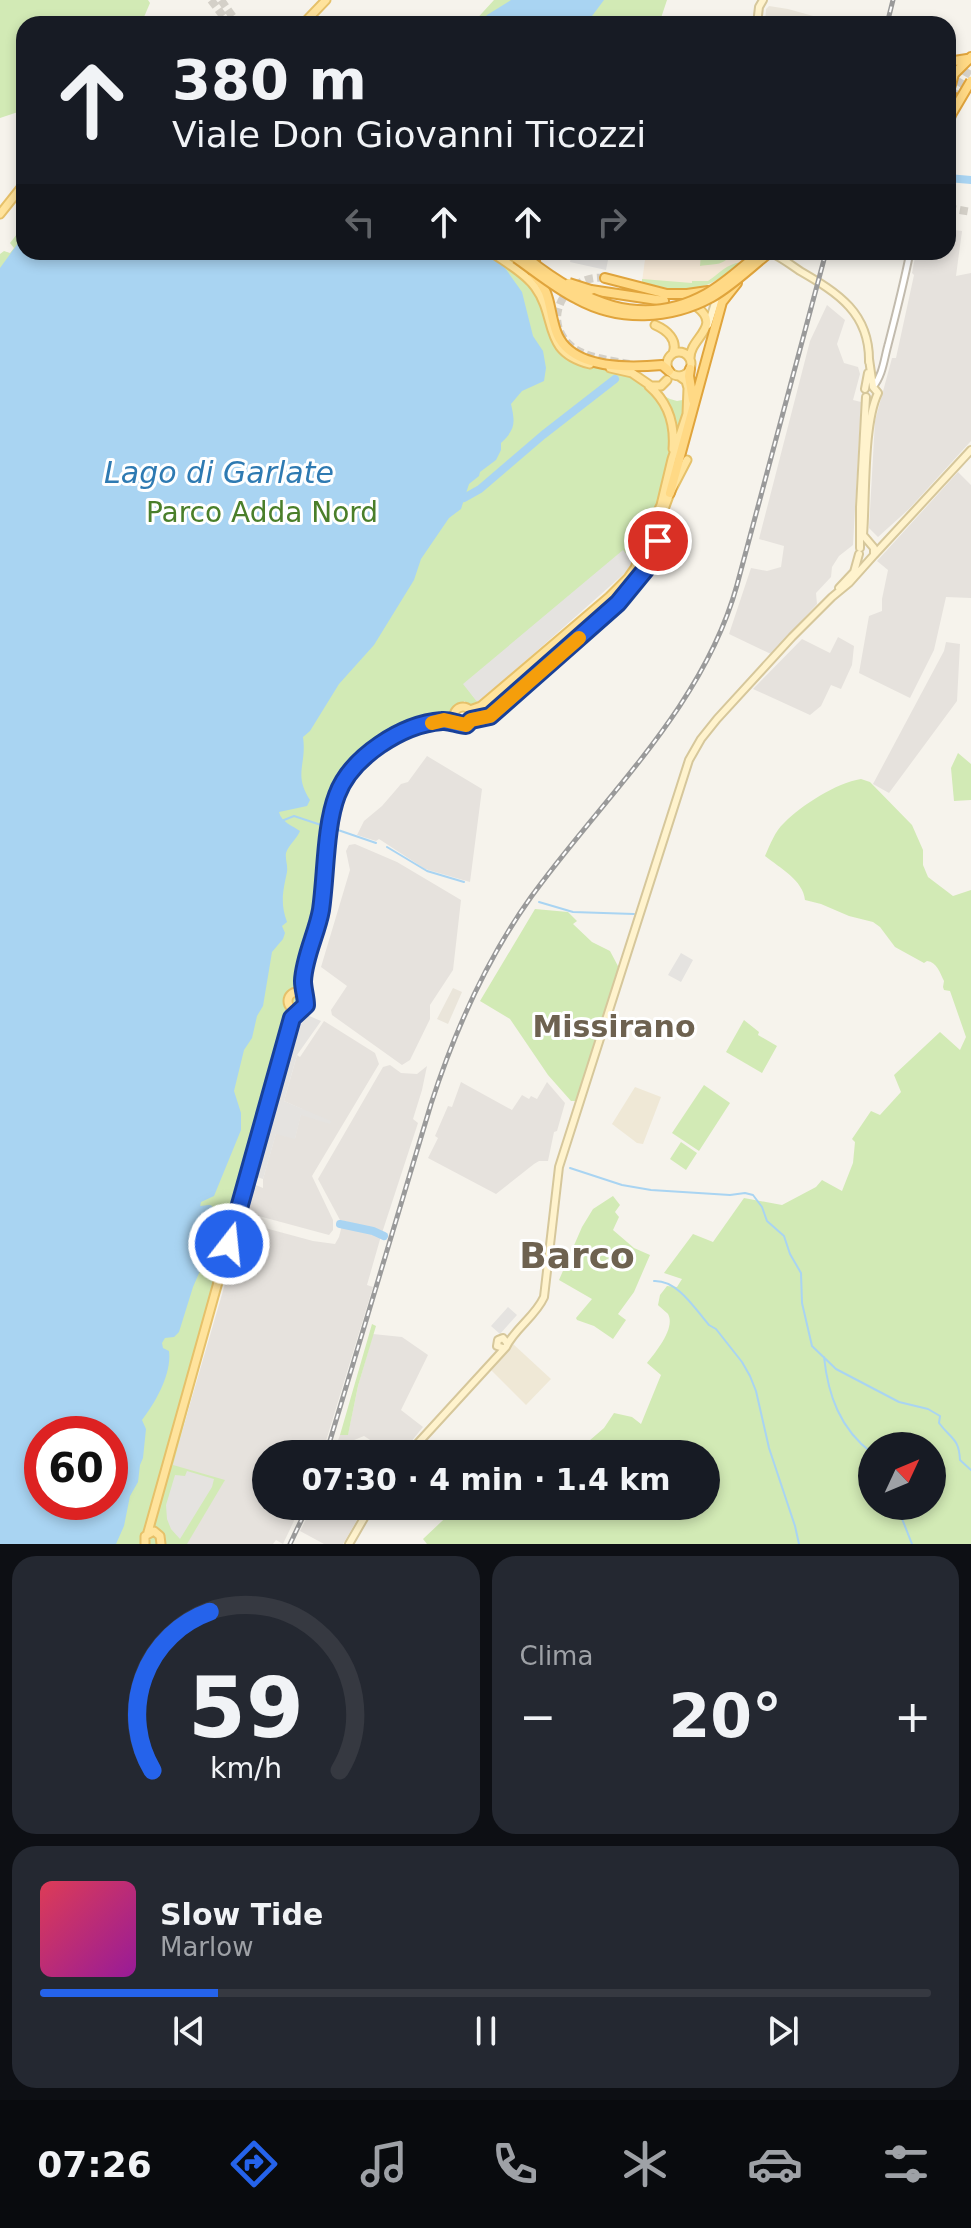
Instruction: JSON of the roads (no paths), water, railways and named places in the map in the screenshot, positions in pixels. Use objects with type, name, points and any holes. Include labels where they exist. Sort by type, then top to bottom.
[{"type":"highway","points":[[956,72],[971,57]]},
{"type":"highway","points":[[956,110],[971,84]]},
{"type":"highway","points":[[519,260],[545,288],[556,333],[570,354],[623,367],[662,365],[673,376]]},
{"type":"highway","points":[[522,260],[565,292],[587,304],[610,312],[639,315],[676,311],[701,303],[762,260]]},
{"type":"highway","points":[[529,260],[575,292],[619,308],[639,309],[668,307],[715,294],[761,260]]},
{"type":"highway","points":[[530,260],[580,288],[664,301]]},
{"type":"highway","points":[[670,493],[674,463],[692,413],[722,302],[751,268]]},
{"type":"highway","points":[[605,278],[667,294],[715,294]]},
{"type":"highway","points":[[690,364],[692,413]]},
{"type":"main road","points":[[311,16],[326,0]]},
{"type":"main road","points":[[0,214],[16,194]]},
{"type":"main road","points":[[502,260],[537,289],[558,345],[580,361],[632,373],[662,397],[671,419],[674,463]]},
{"type":"main road","points":[[420,1440],[540,1305],[545,1294],[559,1167],[685,768],[709,728],[795,640],[854,572],[860,551],[869,347],[865,332],[847,302],[830,288],[782,260]]},
{"type":"main road","points":[[647,384],[657,387],[673,376],[686,374],[690,352],[706,328],[715,294]]},
{"type":"main road","points":[[697,307],[706,316],[706,328]]},
{"type":"main road","points":[[470,710],[481,706],[609,597],[635,568],[640,554],[638,533],[653,521],[661,505],[688,409],[686,381],[673,376],[667,361],[675,346],[673,340],[659,325]]},
{"type":"main road","points":[[673,353],[682,352],[690,364]]},
{"type":"main road","points":[[869,359],[875,393],[869,430],[863,535],[870,545],[872,557]]},
{"type":"main road","points":[[865,393],[875,393]]},
{"type":"main road","points":[[865,393],[870,400],[875,393]]},
{"type":"main road","points":[[832,597],[849,583],[971,450]]},
{"type":"main road","points":[[444,720],[466,725],[471,720],[490,716],[618,603],[645,570],[670,493],[687,460]]},
{"type":"main road","points":[[646,527],[656,531]]},
{"type":"main road","points":[[860,551],[885,542]]},
{"type":"main road","points":[[639,544],[648,548],[655,544]]},
{"type":"main road","points":[[860,551],[863,559],[872,557]]},
{"type":"main road","points":[[145,1544],[292,1018],[306,1005],[303,979],[320,913],[337,795],[349,774],[379,745],[411,729],[444,720],[464,707],[470,710],[471,720]]},
{"type":"main road","points":[[456,710],[454,716],[457,723]]},
{"type":"main road","points":[[292,1018],[288,1000],[303,979]]},
{"type":"main road","points":[[293,992],[305,996]]},
{"type":"main road","points":[[289,1006],[300,1010]]},
{"type":"main road","points":[[152,1517],[161,1544]]},
{"type":"main road","points":[[349,1544],[363,1520]]},
{"type":"main road","points":[[148,1532],[159,1533]]},
{"type":"street","points":[[956,100],[971,74]]},
{"type":"street","points":[[875,393],[909,260]]},
{"type":"street","points":[[871,372],[878,368],[887,350]]},
{"type":"water","points":[[511,0],[604,0],[592,16],[487,15]]},
{"type":"water","name":"Lago di Garlate","points":[[16,246],[16,260],[498,260],[522,292],[533,336],[543,351],[546,368],[544,381],[522,391],[511,404],[513,425],[501,443],[496,460],[469,484],[461,509],[449,518],[421,559],[414,580],[374,645],[339,684],[310,731],[303,737],[301,776],[310,800],[307,806],[279,812],[285,821],[300,831],[286,853],[283,903],[287,922],[282,926],[285,933],[272,952],[263,1006],[257,1016],[252,1038],[244,1050],[234,1091],[241,1113],[241,1130],[214,1196],[201,1202],[203,1213],[199,1220],[205,1229],[203,1264],[179,1332],[174,1337],[165,1338],[162,1343],[163,1348],[169,1351],[168,1369],[157,1396],[142,1420],[146,1429],[143,1458],[128,1506],[128,1416],[24,1416],[24,1520],[125,1520],[116,1544],[0,1544],[0,268]]},
{"type":"waterway","points":[[956,179],[971,180]]},
{"type":"waterway","points":[[464,498],[480,489],[615,379]]},
{"type":"waterway","points":[[284,820],[294,816],[321,825]]},
{"type":"waterway","points":[[338,830],[376,843]]},
{"type":"waterway","points":[[387,847],[427,871],[464,882]]},
{"type":"waterway","points":[[539,902],[573,912],[634,914]]},
{"type":"waterway","points":[[570,1168],[622,1185],[651,1190],[753,1195],[767,1221],[784,1236],[801,1273],[802,1303],[812,1346],[836,1369],[899,1402],[928,1409],[940,1416],[939,1423],[956,1443],[960,1460],[971,1470]]},
{"type":"waterway","points":[[201,1210],[209,1209]]},
{"type":"waterway","points":[[340,1224],[384,1236]]},
{"type":"waterway","points":[[654,1281],[678,1290],[716,1329],[750,1376],[799,1544]]},
{"type":"waterway","points":[[824,1357],[833,1398],[844,1422],[858,1440]]},
{"type":"waterway","points":[[903,1520],[912,1544]]},
{"type":"tunnel","points":[[211,0],[223,16]]},
{"type":"tunnel","points":[[221,0],[232,16]]},
{"type":"tunnel","points":[[956,92],[971,66]]},
{"type":"tunnel","points":[[956,209],[971,212]]},
{"type":"tunnel","points":[[605,278],[591,279],[569,290],[562,300],[557,323],[570,345],[583,353],[629,364]]},
{"type":"railway","points":[[889,16],[893,0]]},
{"type":"railway","points":[[330,1440],[431,1104],[473,996],[531,897],[676,711],[701,671],[721,630],[737,585],[824,260]]},
{"type":"railway","points":[[290,1544],[301,1520]]},
{"type":"district","name":"Missirano","points":[[614,1027]]},
{"type":"district","name":"Barco","points":[[577,1255]]},
{"type":"park label","name":"Parco Adda Nord","points":[[262,512]]}]
